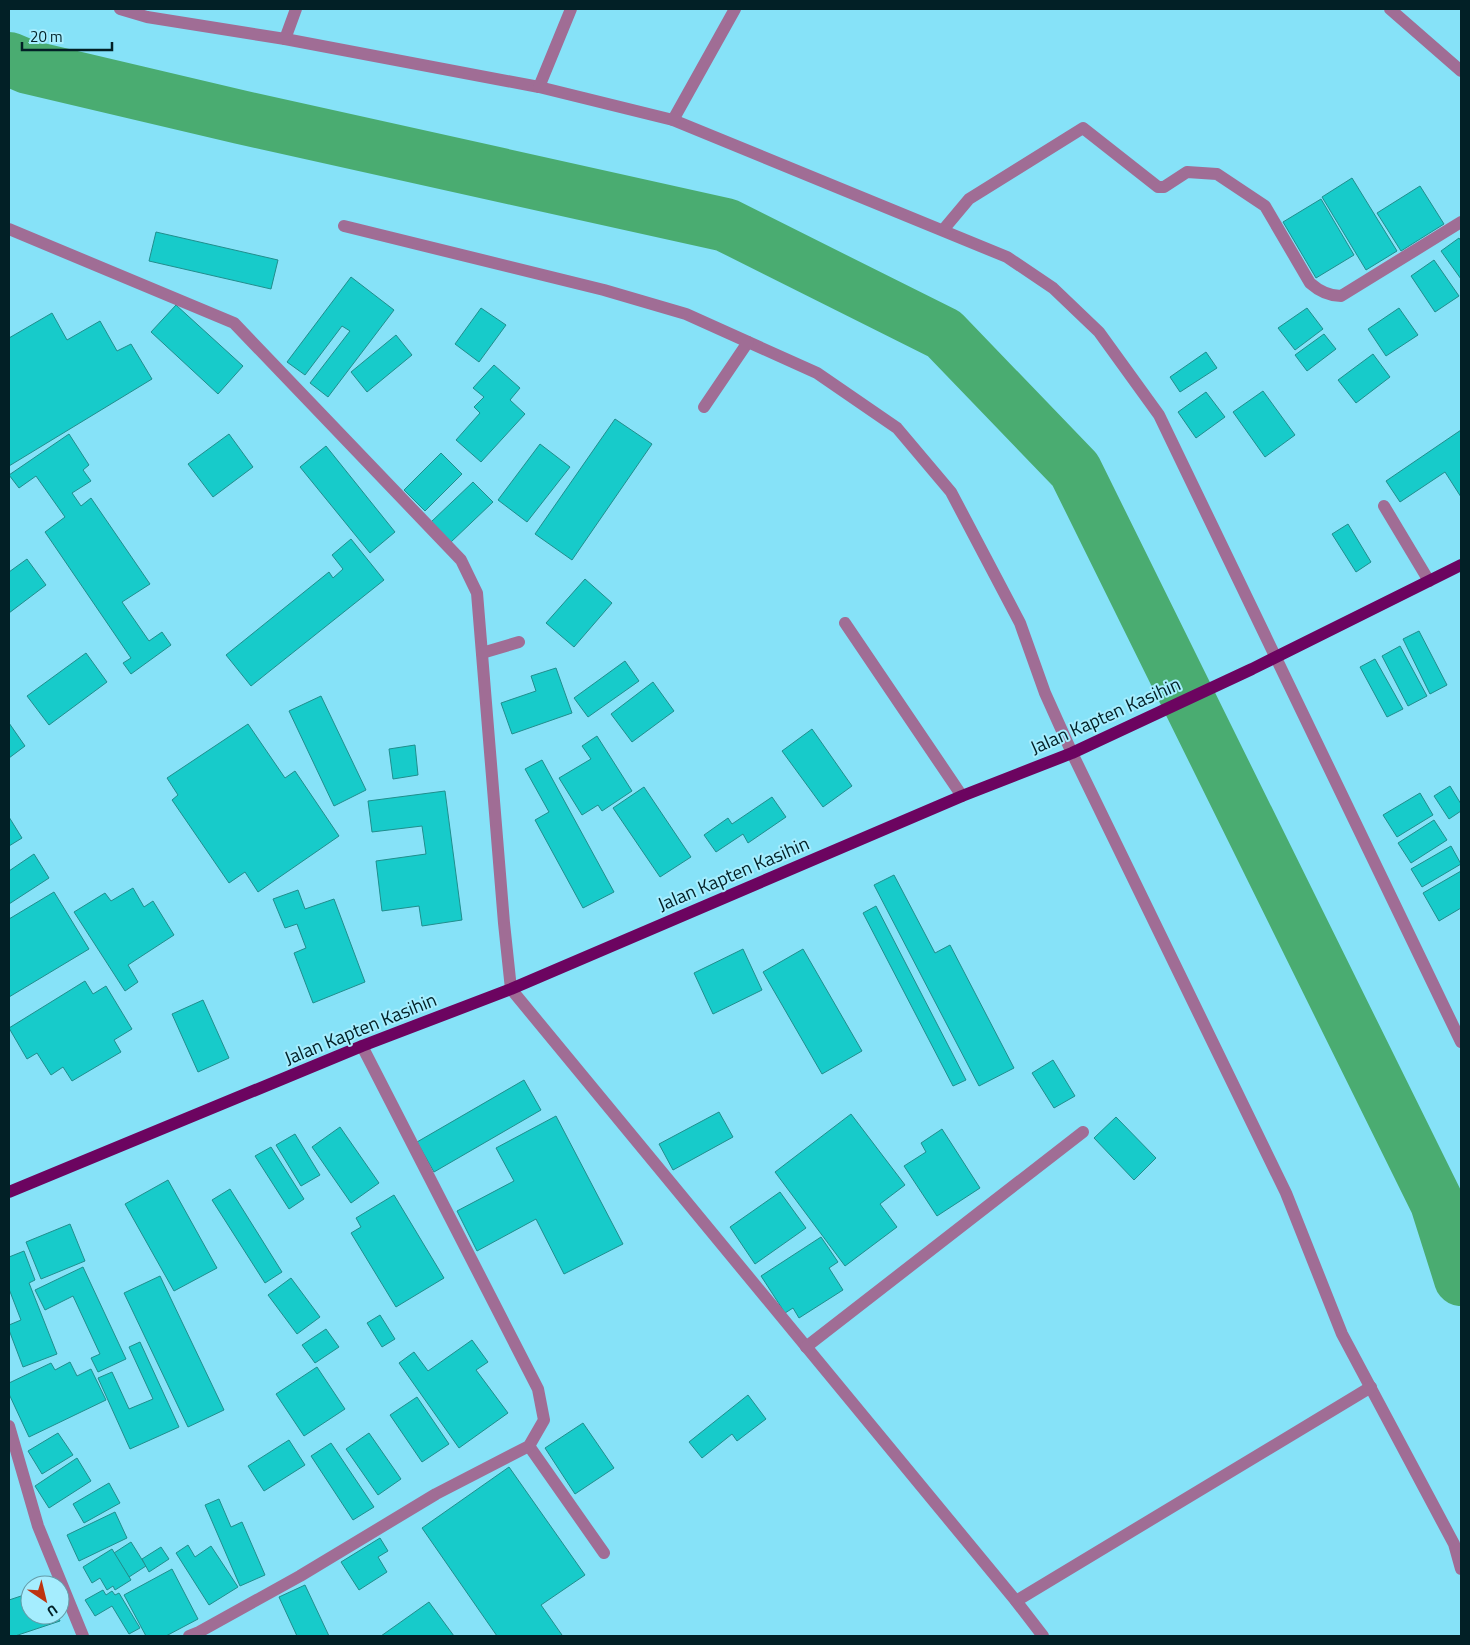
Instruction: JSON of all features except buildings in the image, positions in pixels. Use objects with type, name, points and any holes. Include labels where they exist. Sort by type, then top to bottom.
[{"type":"main road","name":"Jalan Kapten Kasihin","points":[[9,1192],[362,1046],[510,989],[962,796],[1077,751],[1252,669],[1461,565]]},
{"type":"street","points":[[120,9],[147,16],[285,39],[539,87],[673,120],[1007,257],[1053,288],[1099,332],[1159,416],[1461,1042]]},
{"type":"street","points":[[285,39],[296,9]]},
{"type":"street","points":[[539,87],[571,9]]},
{"type":"street","points":[[673,120],[735,9]]},
{"type":"street","points":[[1390,9],[1461,71]]},
{"type":"street","points":[[942,230],[969,199],[1083,128],[1158,187],[1164,187],[1187,172],[1217,174],[1265,206],[1310,283],[1331,296],[1340,296],[1461,222]]},
{"type":"street","points":[[344,226],[613,292],[686,314],[817,373],[897,428],[951,492],[1020,623],[1045,692],[1077,751],[1286,1193],[1342,1334],[1454,1544],[1461,1568]]},
{"type":"street","points":[[9,229],[234,323],[461,560],[477,593],[510,989],[1043,1636]]},
{"type":"street","points":[[704,407],[748,342]]},
{"type":"street","points":[[1384,506],[1429,581]]},
{"type":"street","points":[[845,623],[962,796]]},
{"type":"street","points":[[482,652],[519,642]]},
{"type":"street","points":[[189,1636],[300,1576],[436,1494],[529,1446],[544,1420],[538,1389],[362,1046]]},
{"type":"street","points":[[806,1347],[1083,1132]]},
{"type":"street","points":[[1016,1601],[1371,1387]]},
{"type":"street","points":[[9,1426],[38,1526],[83,1636]]},
{"type":"street","points":[[529,1446],[604,1553]]},
{"type":"waterway","points":[[9,59],[28,67],[240,117],[726,225],[944,334],[1075,470],[1437,1203],[1461,1279]]}]
